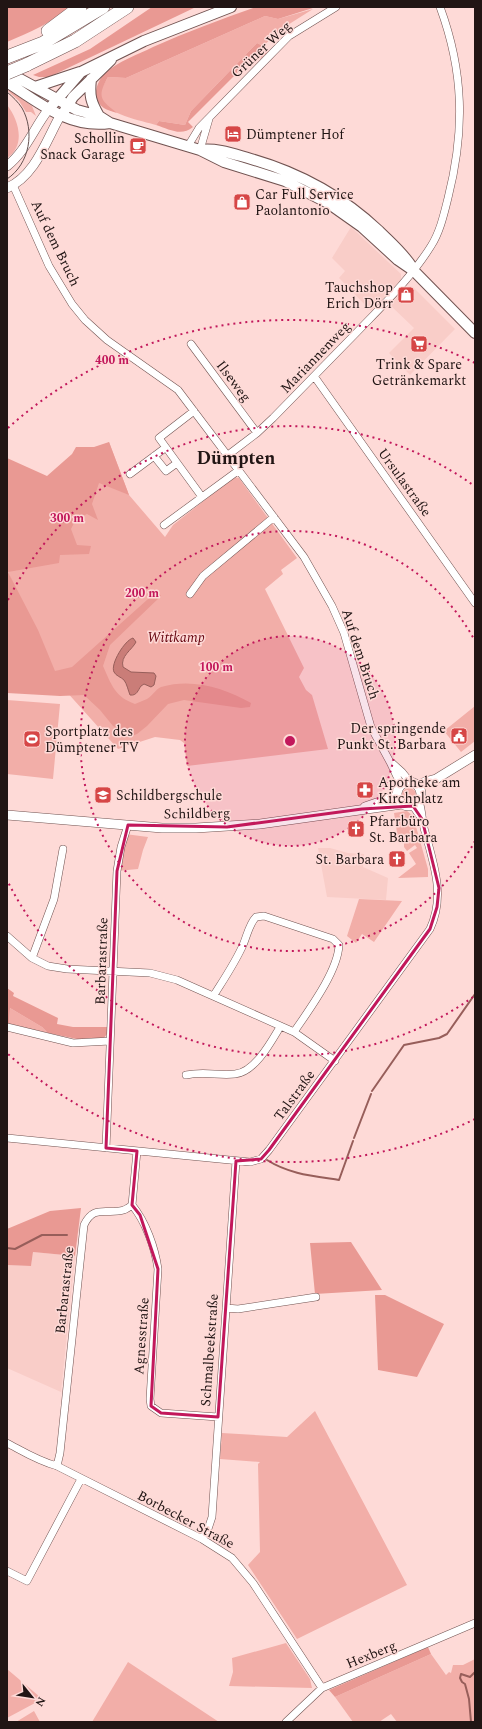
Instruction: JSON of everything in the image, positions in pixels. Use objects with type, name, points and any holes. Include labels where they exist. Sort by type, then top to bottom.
[{"type":"highway","points":[[8,56],[64,21],[80,7]]},
{"type":"highway","points":[[8,56],[43,43],[103,7]]},
{"type":"highway","points":[[7,73],[75,41],[127,7]]},
{"type":"main road","points":[[35,87],[81,72],[144,41],[230,7]]},
{"type":"main road","points":[[60,116],[91,79],[116,54]]},
{"type":"main road","points":[[48,110],[81,72]]},
{"type":"main road","points":[[7,73],[68,105],[99,116],[110,123],[200,150],[217,149],[270,165],[318,185],[361,214],[403,254],[414,271],[475,333]]},
{"type":"main road","points":[[91,79],[89,92],[90,100],[99,116]]},
{"type":"main road","points":[[7,82],[48,110],[60,116],[99,125],[110,123]]},
{"type":"street","name":"Grüner Weg","points":[[188,146],[196,132],[289,36],[336,7]]},
{"type":"street","name":"Mariannenweg","points":[[228,455],[257,433],[403,285],[414,271],[437,235],[451,189],[456,158],[461,104],[452,44],[440,7]]},
{"type":"street","points":[[7,166],[14,160],[24,147],[39,121],[48,110]]},
{"type":"street","points":[[10,187],[22,179],[31,168],[60,116]]},
{"type":"street","name":"Grüner Weg","points":[[200,150],[210,117]]},
{"type":"street","name":"Auf dem Bruch","points":[[10,187],[49,266],[72,304],[85,320],[107,340],[178,390],[311,567],[332,606],[344,633],[371,727],[390,762],[402,772],[414,792]]},
{"type":"street","name":"Ilseweg","points":[[191,344],[257,433]]},
{"type":"street","name":"Ursulastraße","points":[[314,376],[475,603]]},
{"type":"street","points":[[194,411],[159,438],[202,497]]},
{"type":"street","points":[[130,474],[165,448]]},
{"type":"street","points":[[154,456],[166,471],[177,463]]},
{"type":"street","points":[[164,525],[173,520],[239,470]]},
{"type":"street","points":[[190,594],[203,576],[274,517]]},
{"type":"street","points":[[414,792],[408,806],[402,804],[397,796],[398,790],[414,792],[429,788],[436,780],[475,755]]},
{"type":"street","name":"Talstraße","points":[[7,1138],[236,1161],[250,1162],[261,1159],[430,929],[434,920],[439,888],[432,852],[414,792]]},
{"type":"street","name":"Schildberg","points":[[362,809],[397,796]]},
{"type":"street","name":"Schildberg","points":[[7,815],[162,828],[227,827],[311,818],[402,804]]},
{"type":"street","name":"Barbarastraße","points":[[106,1148],[117,871],[121,847],[128,825]]},
{"type":"street","points":[[32,958],[54,899],[63,850]]},
{"type":"street","points":[[214,995],[232,967],[251,923],[256,917],[264,916],[333,939],[339,945],[339,951],[330,973],[318,995],[294,1032]]},
{"type":"street","points":[[7,936],[32,958],[48,966],[67,969],[113,970],[161,975],[177,980],[214,995],[280,1027],[294,1032],[334,1061]]},
{"type":"street","points":[[7,1027],[73,1043],[110,1041]]},
{"type":"street","points":[[186,1075],[200,1072],[235,1074],[245,1072],[253,1066],[280,1027]]},
{"type":"street","points":[[132,1206],[137,1152]]},
{"type":"street","name":"Schmalbeekstraße","points":[[202,1539],[208,1529],[212,1517],[236,1161]]},
{"type":"street","name":"Barbarastraße","points":[[57,1466],[60,1453],[84,1225],[91,1214],[97,1212],[124,1210],[132,1206]]},
{"type":"street","name":"Agnesstraße","points":[[132,1206],[140,1215],[156,1257],[158,1269],[150,1399],[151,1406],[161,1413],[218,1417]]},
{"type":"street","points":[[226,1308],[238,1309],[316,1297]]},
{"type":"street","name":"Borbecker Straße","points":[[7,1443],[31,1457],[57,1466],[202,1539],[232,1558],[242,1568],[322,1688]]},
{"type":"street","points":[[7,1571],[27,1581],[81,1479]]},
{"type":"street","name":"Hexberg","points":[[286,1722],[322,1688],[475,1624]]},
{"type":"highlighted area","points":[[413,806],[422,819],[439,888],[437,907],[430,929],[269,1150],[261,1159],[236,1161],[218,1417],[161,1413],[151,1406],[158,1269],[140,1215],[132,1205],[137,1151],[106,1148],[117,871],[128,825],[227,827],[362,809]]},
{"type":"shaded area","points":[[7,7],[69,7],[47,23],[7,42]]},
{"type":"shaded area","points":[[152,7],[196,7],[49,77],[39,77],[33,75],[90,49]]},
{"type":"shaded area","points":[[256,7],[316,7],[278,19],[265,16],[126,78],[108,77],[102,89],[102,98],[107,105],[117,113],[106,109],[97,99],[96,89],[98,83],[105,73],[116,65],[179,36]]},
{"type":"shaded area","points":[[257,43],[269,51],[260,59],[255,55],[188,122],[193,127],[179,132],[156,125],[159,121],[185,125],[191,111]]},
{"type":"shaded area","points":[[351,227],[401,274],[401,280],[371,311],[339,278],[345,271],[332,258]]},
{"type":"shaded area","points":[[410,286],[413,287],[455,329],[410,375],[389,353],[414,328],[390,305],[406,288]]},
{"type":"shaded area","points":[[109,442],[129,495],[99,483],[92,504],[98,520],[87,514],[76,519],[71,529],[77,545],[91,546],[89,554],[60,555],[59,563],[8,572],[38,630],[55,671],[72,667],[157,591],[161,596],[110,645],[103,666],[118,694],[135,704],[147,699],[161,687],[173,684],[196,684],[230,693],[251,703],[250,707],[241,708],[184,700],[168,704],[147,726],[132,736],[113,726],[100,710],[84,695],[60,696],[7,693],[7,458],[47,476],[72,454],[76,447],[94,447]]},
{"type":"shaded area","points":[[133,638],[136,642],[125,656],[123,660],[123,667],[131,672],[154,673],[156,676],[154,685],[151,687],[144,684],[136,694],[130,695],[127,685],[123,679],[114,672],[113,668],[116,658],[122,648]]},
{"type":"shaded area","points":[[318,848],[330,848],[348,853],[364,854],[363,867],[388,878],[386,900],[327,897]]},
{"type":"shaded area","points":[[7,988],[14,993],[13,996],[58,1018],[57,1024],[73,1027],[107,1027],[107,1034],[104,1038],[77,1039],[48,1033],[42,1027],[10,1008],[9,1024],[7,1024]]},
{"type":"shaded area","points":[[81,1208],[75,1256],[33,1252],[31,1266],[7,1265],[7,1229],[50,1211]]},
{"type":"shaded area","points":[[351,1242],[382,1290],[315,1294],[310,1243]]},
{"type":"shaded area","points":[[33,1252],[75,1256],[61,1392],[7,1368],[7,1265],[31,1266]]},
{"type":"shaded area","points":[[375,1295],[385,1295],[444,1324],[417,1377],[378,1370]]},
{"type":"shaded area","points":[[428,1647],[431,1654],[335,1697],[329,1690]]},
{"type":"green space","points":[[313,9],[283,28],[263,46],[257,43],[191,111],[185,125],[159,121],[156,125],[134,119],[116,113],[104,104],[101,98],[102,89],[108,77],[126,78],[265,16],[278,19]]},
{"type":"green space","points":[[9,90],[32,106],[36,116],[31,112],[26,112],[19,101],[8,91]]},
{"type":"green space","points":[[7,105],[15,118],[19,133],[19,140],[13,153],[7,158]]},
{"type":"green space","name":"Wittkamp","points":[[109,442],[129,495],[165,537],[173,525],[234,477],[239,478],[297,558],[281,570],[283,574],[265,589],[304,668],[299,677],[306,690],[312,695],[328,749],[187,766],[184,743],[180,740],[155,737],[118,749],[56,680],[8,572]]},
{"type":"green space","name":"Sportplatz des Dümptener TV","points":[[7,700],[60,704],[53,779],[7,774]]},
{"type":"green space","points":[[475,706],[475,741],[461,752],[444,731]]},
{"type":"green space","points":[[406,788],[412,788],[416,792],[416,798],[412,802],[406,802],[402,798],[402,792]]},
{"type":"green space","points":[[407,811],[413,816],[428,869],[428,877],[398,878],[416,864],[409,853],[417,848],[415,845],[407,851],[404,847],[404,839],[398,839],[394,813]]},
{"type":"green space","points":[[125,834],[148,837],[138,869],[117,871]]},
{"type":"green space","points":[[359,899],[402,901],[374,942],[362,934],[356,943],[347,936]]},
{"type":"green space","points":[[10,1008],[42,1027],[48,1033],[9,1024]]},
{"type":"green space","points":[[315,1411],[407,1585],[297,1639],[248,1565],[260,1552],[258,1464],[260,1462],[220,1459],[222,1433],[287,1437]]},
{"type":"green space","points":[[286,1643],[310,1679],[312,1688],[229,1686],[233,1672],[232,1658]]},
{"type":"green space","points":[[431,1654],[446,1675],[449,1672],[451,1673],[453,1665],[463,1665],[475,1659],[475,1722],[397,1722],[391,1714],[379,1722],[353,1722],[335,1697]]},
{"type":"green space","points":[[128,1662],[219,1722],[92,1722]]},
{"type":"green space","points":[[7,1669],[40,1697],[35,1703],[7,1718]]},
{"type":"green space","points":[[34,1711],[40,1722],[16,1722]]},
{"type":"waterway","points":[[372,1091],[404,1045],[439,1038],[447,1034],[475,994]]},
{"type":"waterway","points":[[354,1138],[371,1094]]},
{"type":"waterway","points":[[267,1160],[275,1165],[293,1171],[311,1176],[339,1180],[353,1141]]},
{"type":"waterway","points":[[7,1248],[15,1249],[42,1235],[67,1235]]},
{"type":"waterway","points":[[471,1722],[469,1699],[465,1684],[460,1678],[461,1674],[470,1677],[475,1672]]},
{"type":"tram line","points":[[7,92],[22,108],[26,117],[29,137],[28,146],[21,165],[15,173],[7,179]]},
{"type":"place","name":"Dümptener Hof","points":[[233,134]]},
{"type":"place","name":"Schollin Snack Garage","points":[[138,146]]},
{"type":"place","name":"Car Full Service Paolantonio","points":[[242,202]]},
{"type":"place","name":"Tauchshop Erich Dörr","points":[[406,295]]},
{"type":"place","name":"Trink & Spare Getränkemarkt","points":[[419,344]]},
{"type":"place","name":"Der springende Punkt St. Barbara","points":[[459,736]]},
{"type":"place","name":"Sportplatz des Dümptener TV","points":[[32,739]]},
{"type":"place","name":"Apotheke am Kirchplatz","points":[[365,790]]},
{"type":"place","name":"Schildbergschule","points":[[103,795]]},
{"type":"place","name":"Pfarrbüro St. Barbara","points":[[356,829]]},
{"type":"place","name":"St. Barbara","points":[[397,859]]},
{"type":"district","name":"Dümpten","points":[[236,458]]}]
